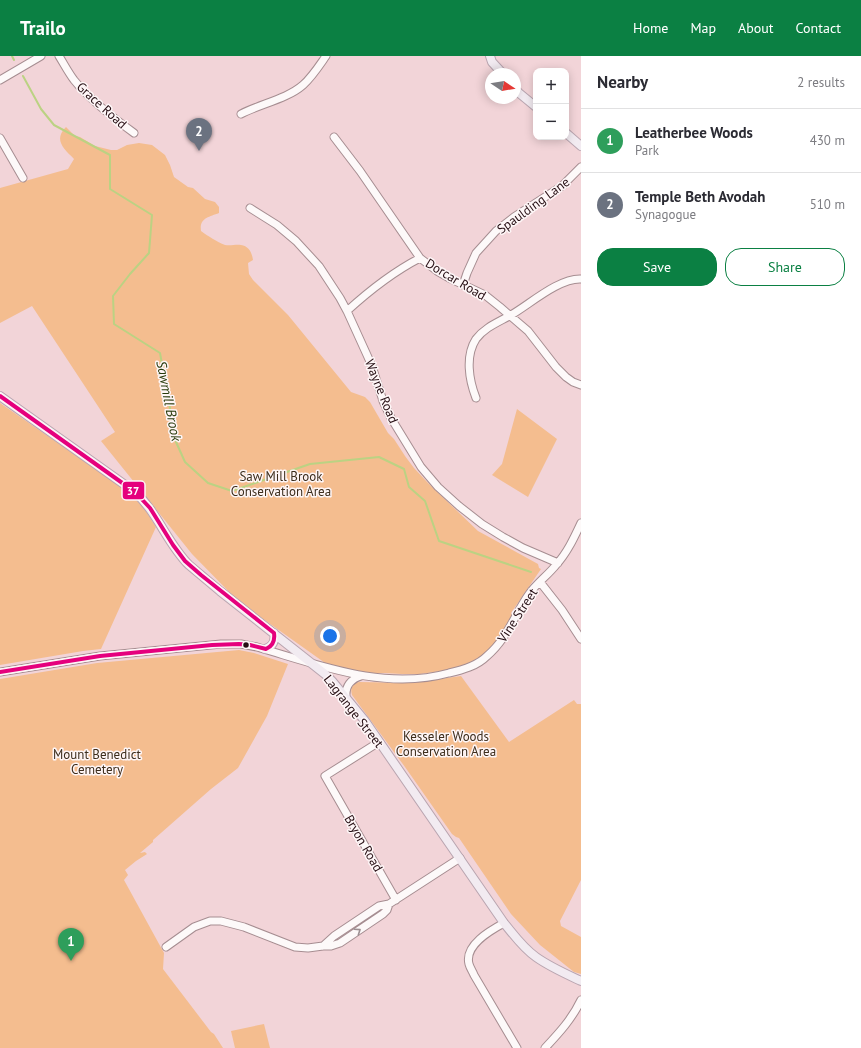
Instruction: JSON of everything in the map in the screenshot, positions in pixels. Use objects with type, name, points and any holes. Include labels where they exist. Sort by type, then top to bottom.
[{"type":"main road","points":[[490,56],[492,62],[498,68]]},
{"type":"main road","points":[[521,96],[533,106]]},
{"type":"main road","points":[[569,136],[581,146]]},
{"type":"main road","name":"Lagrange Street","points":[[0,396],[135,492],[150,508],[185,561],[332,680],[365,721],[504,923],[525,948],[536,957],[550,966],[581,981]]},
{"type":"main road","points":[[265,649],[273,643],[275,638],[274,633]]},
{"type":"street","points":[[0,80],[41,56]]},
{"type":"street","name":"Grace Road","points":[[59,56],[73,79],[88,95],[134,133]]},
{"type":"street","points":[[241,114],[294,92],[310,79],[326,56]]},
{"type":"street","name":"Dorcar Road","points":[[334,137],[360,171],[420,258],[437,271],[484,295],[510,315],[528,331],[556,367],[566,377],[581,385]]},
{"type":"street","points":[[0,138],[23,178]]},
{"type":"street","name":"Spaulding Lane","points":[[463,285],[476,253],[496,231],[514,217],[562,186],[581,167]]},
{"type":"street","name":"Wayne Road","points":[[250,208],[277,225],[296,241],[319,266],[348,311],[372,366],[390,418],[422,468],[438,487],[482,524],[523,548],[558,563]]},
{"type":"street","points":[[348,311],[364,295],[384,280],[406,265],[420,258]]},
{"type":"street","points":[[476,398],[472,388],[470,357],[472,348],[477,338],[491,325],[510,315],[544,293],[575,279],[581,280]]},
{"type":"street","name":"Vine Street","points":[[0,672],[100,656],[221,644],[246,644],[361,676],[380,679],[417,678],[442,675],[462,670],[478,663],[491,653],[502,640],[530,594],[558,563],[572,542],[581,523]]},
{"type":"street","points":[[540,582],[562,610],[581,639]]},
{"type":"street","points":[[346,697],[346,689],[350,682],[361,676]]},
{"type":"street","name":"Bryon Road","points":[[379,742],[325,776],[396,900]]},
{"type":"street","points":[[166,947],[194,927],[210,921],[221,921],[244,927],[295,947],[308,948],[334,945],[343,941],[383,914],[387,910],[389,904],[460,858]]},
{"type":"street","points":[[504,923],[490,931],[474,945],[470,950],[468,963],[517,1048]]},
{"type":"street","points":[[545,1048],[566,1025],[576,1011],[581,1000]]},
{"type":"green space","name":"Saw Mill Brook Conservation Area","points":[[66,127],[75,136],[80,137],[95,146],[117,150],[127,145],[139,143],[152,145],[165,155],[174,177],[188,187],[193,188],[205,199],[215,202],[219,207],[219,213],[208,217],[203,221],[201,231],[225,245],[241,245],[248,248],[251,252],[253,260],[248,263],[249,274],[253,280],[288,315],[351,392],[365,397],[370,402],[388,433],[394,439],[414,468],[478,531],[538,564],[539,568],[541,569],[511,613],[512,615],[497,640],[487,652],[455,669],[420,674],[384,673],[342,675],[238,601],[192,554],[101,441],[115,432],[32,306],[0,323],[0,188],[68,169],[74,159],[61,144],[60,140],[60,136]]},
{"type":"green space","points":[[0,403],[126,490],[144,508],[156,527],[101,649],[0,665]]},
{"type":"green space","points":[[517,409],[557,439],[528,497],[492,475],[502,464]]},
{"type":"green space","name":"Mount Benedict Cemetery","points":[[239,650],[254,653],[288,664],[267,716],[238,768],[211,789],[153,840],[153,842],[140,853],[145,852],[147,854],[125,870],[128,875],[124,880],[164,953],[163,969],[214,1034],[223,1048],[0,1048],[0,679],[97,663]]},
{"type":"green space","name":"Kesseler Woods Conservation Area","points":[[461,676],[509,742],[574,700],[577,704],[581,704],[581,880],[560,921],[561,926],[581,937],[581,974],[574,972],[540,945],[511,914],[459,838],[452,834],[351,692],[352,686],[359,682],[411,683]]},
{"type":"green space","points":[[264,1024],[270,1048],[235,1048],[231,1031]]},
{"type":"waterway","name":"Sawmill Brook","points":[[12,56],[14,60]]},
{"type":"waterway","name":"Sawmill Brook","points":[[23,76],[41,109],[54,125],[110,155],[110,189],[152,215],[149,253],[113,296],[114,324],[160,353],[176,442],[185,462],[208,483],[232,491],[310,464],[379,457],[404,469],[409,487],[425,501],[439,541],[531,572]]},
{"type":"transit line","name":"37","points":[[0,396],[135,492],[150,508],[185,561],[274,633],[274,640],[266,649],[239,644],[212,645],[100,656],[0,672]]},
{"type":"place","name":"Temple Beth Avodah","points":[[199,151]]},
{"type":"place","name":"Leatherbee Woods","points":[[71,961]]}]
